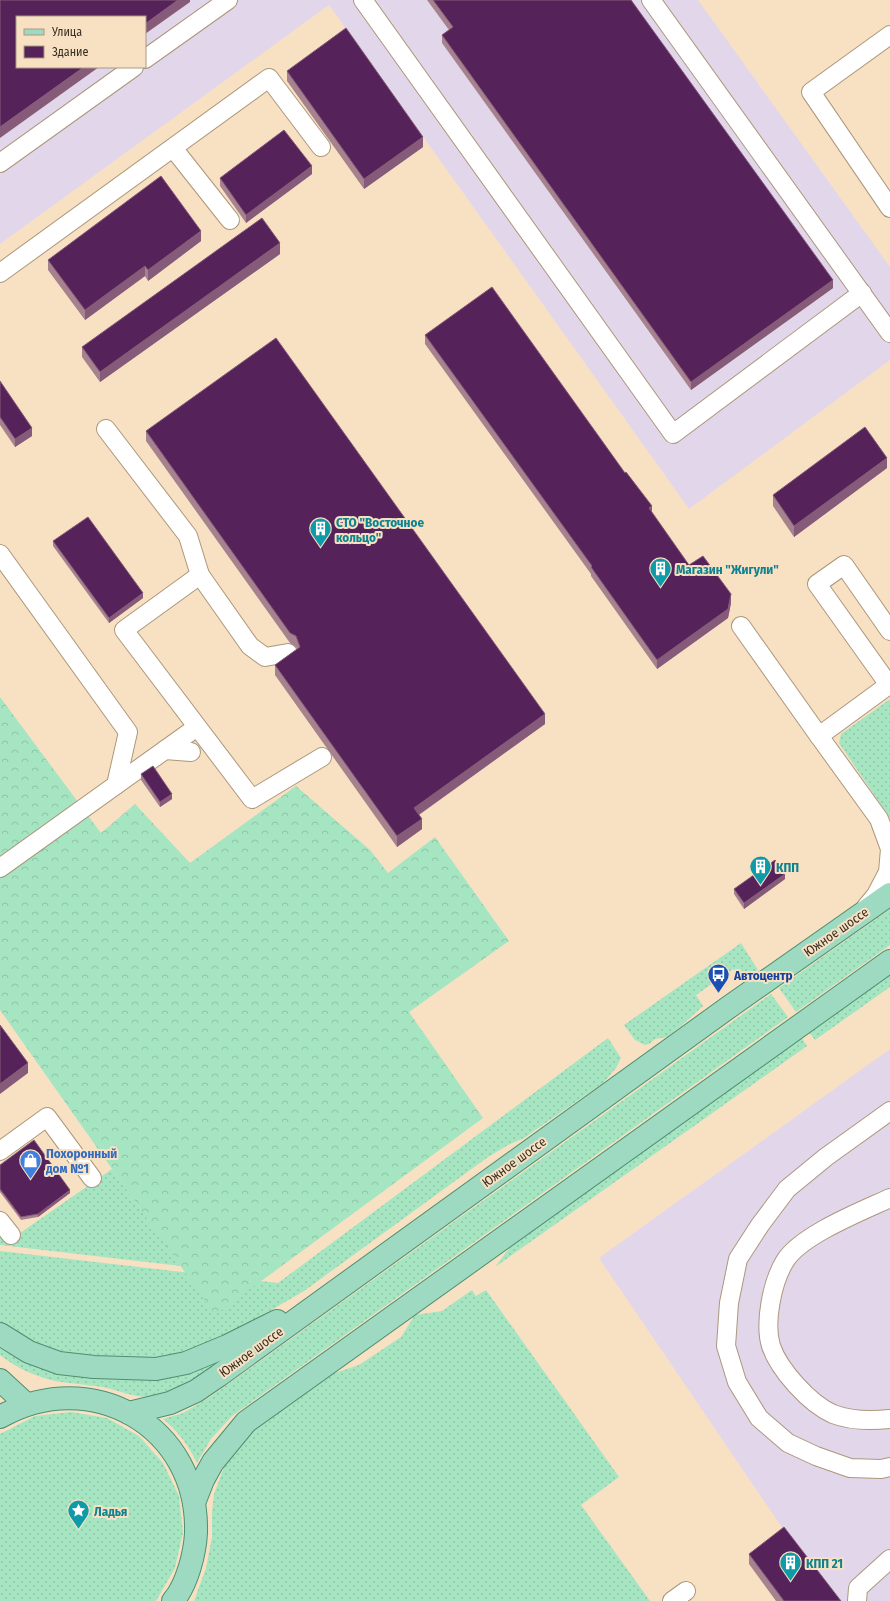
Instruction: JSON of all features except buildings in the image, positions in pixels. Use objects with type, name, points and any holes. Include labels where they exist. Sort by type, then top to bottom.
[{"type":"main road","name":"Южное шоссе","points":[[129,1413],[170,1402],[196,1391],[722,1012],[890,894]]},
{"type":"main road","points":[[194,1504],[203,1480],[213,1462],[246,1422],[890,961]]},
{"type":"main road","points":[[0,1334],[29,1352],[59,1363],[94,1367],[156,1369],[186,1363],[227,1346],[304,1308],[368,1268]]},
{"type":"main road","points":[[0,1380],[26,1404]]},
{"type":"main road","points":[[0,1417],[26,1404],[48,1399],[71,1397],[105,1404],[129,1413],[146,1422],[163,1439],[174,1452],[189,1483],[194,1504],[196,1524],[196,1542],[192,1561],[176,1600]]},
{"type":"street","points":[[146,58],[228,0]]},
{"type":"street","points":[[362,0],[673,434],[862,293]]},
{"type":"street","points":[[651,0],[890,333]]},
{"type":"street","points":[[890,36],[811,92],[890,208]]},
{"type":"street","points":[[0,163],[133,68]]},
{"type":"street","points":[[0,272],[269,78],[321,147]]},
{"type":"street","points":[[173,148],[230,220]]},
{"type":"street","points":[[106,429],[188,536],[200,575],[250,646],[265,657],[288,653]]},
{"type":"street","points":[[0,554],[128,732],[116,785]]},
{"type":"street","points":[[819,736],[889,685],[817,584],[844,565],[890,631]]},
{"type":"street","points":[[200,575],[124,630],[252,799],[322,757]]},
{"type":"street","points":[[741,626],[819,736],[885,824],[890,849],[888,872],[876,895],[858,916]]},
{"type":"street","points":[[0,868],[197,727]]},
{"type":"street","points":[[165,750],[191,752]]},
{"type":"street","points":[[890,1111],[826,1157],[787,1189],[760,1225],[738,1259],[729,1303],[726,1346],[737,1382],[759,1418],[788,1443],[816,1456],[850,1468],[880,1469],[890,1467]]},
{"type":"street","points":[[0,1150],[48,1116],[92,1178]]},
{"type":"street","points":[[890,1198],[822,1230],[802,1243],[785,1260],[776,1279],[770,1303],[769,1324],[771,1346],[780,1363],[797,1387],[814,1403],[833,1414],[855,1420],[890,1419]]},
{"type":"street","points":[[0,1221],[10,1235]]},
{"type":"street","points":[[857,1601],[858,1588],[890,1559]]},
{"type":"shaded area","points":[[0,0],[698,0],[890,267],[890,360],[689,509],[329,5],[0,244]]},
{"type":"shaded area","points":[[890,1049],[890,1601],[832,1601],[599,1258]]},
{"type":"green space","points":[[0,697],[101,833],[135,804],[190,863],[296,786],[370,850],[388,873],[435,837],[509,941],[409,1012],[483,1118],[215,1315],[0,1010]]},
{"type":"green space","points":[[890,699],[890,818],[839,743],[841,734]]},
{"type":"green space","points":[[890,909],[890,945],[796,1012],[779,988]]},
{"type":"green space","points":[[741,943],[758,970],[741,979],[733,969],[696,995],[703,1006],[667,1037],[655,1039],[649,1044],[645,1045],[635,1040],[624,1025]]},
{"type":"green space","points":[[890,974],[890,987],[815,1040],[809,1032]]},
{"type":"green space","points":[[771,994],[788,1017],[232,1416],[211,1439],[197,1463],[183,1439],[163,1419],[183,1413],[210,1397]]},
{"type":"green space","points":[[801,1037],[807,1046],[495,1267],[510,1247]]},
{"type":"green space","points":[[608,1038],[621,1058],[616,1068],[603,1083],[524,1138],[508,1145],[488,1157],[304,1291],[197,1353],[155,1363],[74,1355],[50,1350],[0,1326],[0,1251],[278,1283]]},
{"type":"green space","points":[[112,1169],[181,1266],[0,1245],[0,1236],[13,1238]]},
{"type":"green space","points":[[472,1290],[476,1296],[486,1290],[619,1477],[581,1505],[650,1601],[194,1601],[206,1568],[212,1537],[214,1494],[229,1454],[242,1438],[332,1374],[359,1365],[401,1337],[415,1315],[442,1311]]},
{"type":"green space","points":[[0,1347],[13,1354],[220,1360],[178,1389],[163,1395],[147,1397],[103,1387],[53,1381],[37,1376],[13,1364],[0,1355]]},
{"type":"green space","points":[[71,1412],[107,1418],[139,1436],[163,1463],[179,1496],[183,1532],[175,1568],[156,1601],[0,1601],[0,1434],[35,1416]]},
{"type":"place","name":"СТО \"Восточное кольцо\"","points":[[321,548]]},
{"type":"place","name":"Магазин \"Жигули\"","points":[[661,588]]},
{"type":"place","name":"КПП","points":[[760,886]]},
{"type":"place","name":"Автоцентр","points":[[719,994]]},
{"type":"place","name":"Похоронный дом №1","points":[[30,1180]]},
{"type":"place","name":"Ладья","points":[[79,1530]]},
{"type":"place","name":"КПП 21","points":[[791,1582]]}]
